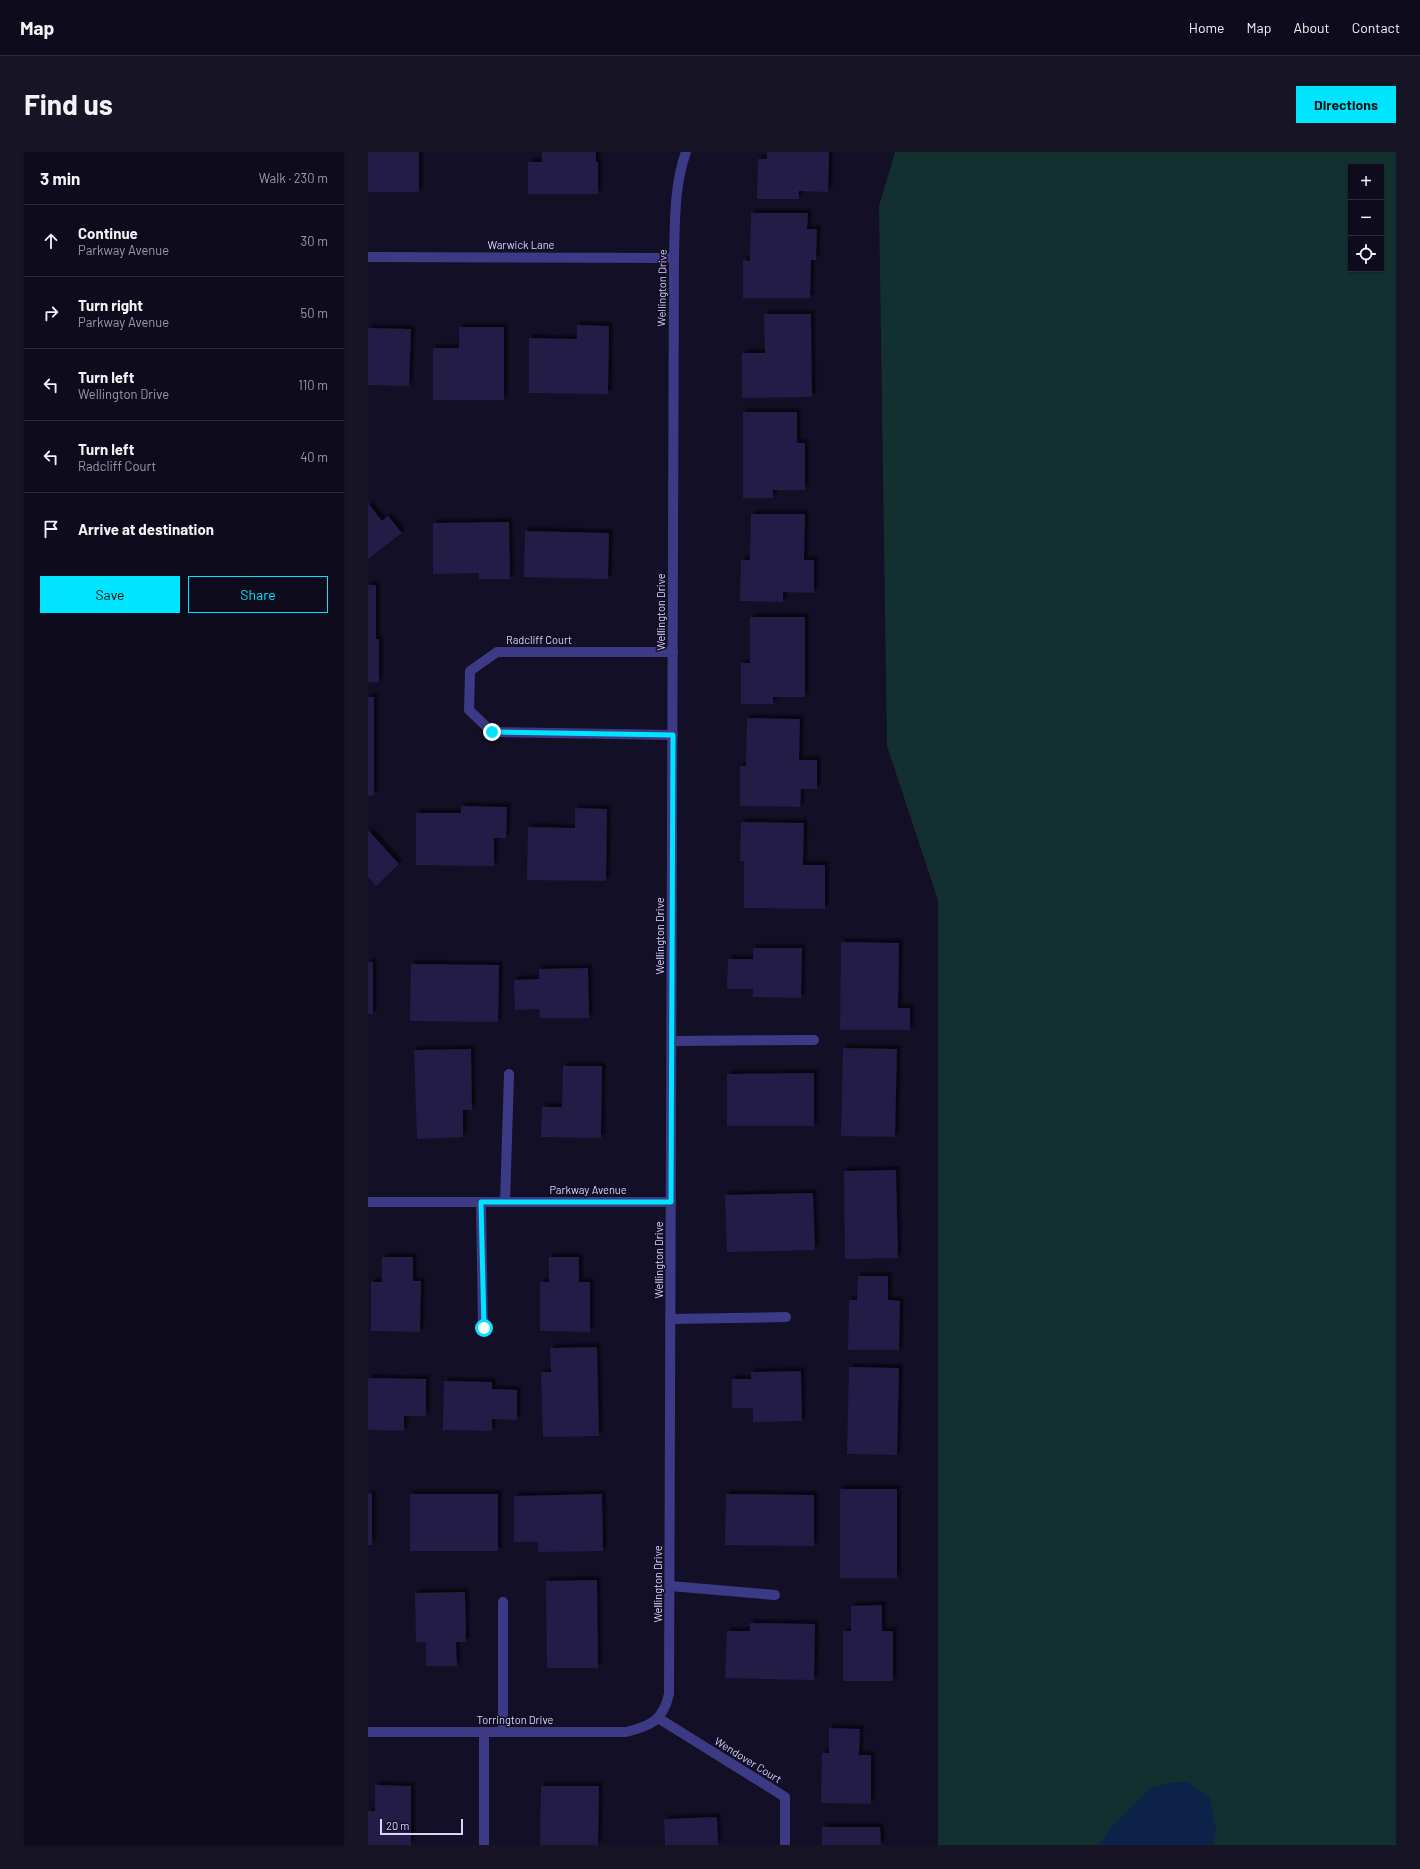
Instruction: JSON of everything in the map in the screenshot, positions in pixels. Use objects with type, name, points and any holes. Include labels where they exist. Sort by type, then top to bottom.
[{"type":"street","name":"Wellington Drive","points":[[658,1718],[666,1706],[670,1688],[674,258],[676,202],[680,175],[686,152]]},
{"type":"street","name":"Warwick Lane","points":[[368,257],[674,258]]},
{"type":"street","name":"Radcliff Court","points":[[673,652],[497,652],[470,671],[469,710],[492,732],[673,735]]},
{"type":"street","points":[[672,1041],[814,1040]]},
{"type":"street","points":[[505,1202],[509,1074]]},
{"type":"street","name":"Parkway Avenue","points":[[368,1202],[671,1202]]},
{"type":"street","points":[[481,1202],[484,1328]]},
{"type":"street","points":[[671,1319],[786,1317]]},
{"type":"street","points":[[670,1586],[775,1595]]},
{"type":"street","points":[[503,1602],[503,1732]]},
{"type":"street","name":"Torrington Drive","points":[[368,1732],[626,1732],[651,1724],[658,1718]]},
{"type":"street","name":"Wendover Court","points":[[658,1718],[784,1798],[785,1845]]},
{"type":"street","points":[[484,1732],[484,1845]]},
{"type":"green space","points":[[895,152],[1396,152],[1396,1845],[938,1845],[938,900],[887,746],[879,206]]},
{"type":"water","points":[[1175,1782],[1188,1782],[1210,1798],[1216,1830],[1213,1845],[1099,1845],[1112,1826],[1150,1788]]},
{"type":"building","points":[[368,152],[419,152],[419,192],[368,192]]},
{"type":"building","points":[[542,152],[596,152],[596,162],[598,162],[598,194],[528,194],[528,162],[542,162]]},
{"type":"building","points":[[767,152],[829,152],[828,192],[799,191],[799,199],[757,199],[758,159],[767,159]]},
{"type":"building","points":[[751,213],[808,213],[807,229],[817,229],[816,260],[811,260],[810,298],[743,298],[743,260],[750,261]]},
{"type":"building","points":[[764,314],[811,314],[812,397],[742,398],[742,353],[765,353]]},
{"type":"building","points":[[577,325],[609,326],[608,394],[529,393],[529,338],[577,339]]},
{"type":"building","points":[[459,327],[504,327],[504,400],[433,400],[433,348],[459,348]]},
{"type":"building","points":[[368,328],[411,329],[409,386],[368,385]]},
{"type":"building","points":[[743,412],[797,412],[797,443],[805,443],[805,490],[773,490],[773,498],[743,498]]},
{"type":"building","points":[[368,503],[382,521],[388,516],[402,533],[368,559]]},
{"type":"building","points":[[751,514],[805,514],[804,560],[814,560],[814,593],[783,592],[783,602],[740,601],[741,560],[750,560]]},
{"type":"building","points":[[509,522],[510,579],[479,579],[479,573],[433,574],[433,523]]},
{"type":"building","points":[[525,531],[609,533],[608,579],[524,577]]},
{"type":"building","points":[[368,585],[376,585],[376,639],[379,639],[379,682],[368,682]]},
{"type":"building","points":[[750,617],[805,617],[805,697],[773,697],[773,704],[741,704],[741,663],[750,663]]},
{"type":"building","points":[[368,697],[374,697],[374,795],[368,796]]},
{"type":"building","points":[[747,718],[800,719],[799,760],[817,760],[817,789],[801,789],[800,807],[740,806],[740,766],[746,766]]},
{"type":"building","points":[[461,806],[507,807],[506,838],[494,838],[494,866],[416,865],[416,813],[461,813]]},
{"type":"building","points":[[575,808],[607,809],[606,881],[527,880],[528,827],[575,828]]},
{"type":"building","points":[[741,822],[804,823],[803,865],[825,865],[825,909],[744,908],[744,861],[740,861]]},
{"type":"building","points":[[368,830],[399,864],[376,886],[368,877]]},
{"type":"building","points":[[841,942],[899,943],[898,1008],[910,1008],[910,1030],[840,1030]]},
{"type":"building","points":[[753,948],[802,948],[801,998],[753,997],[753,989],[727,989],[728,959],[753,959]]},
{"type":"building","points":[[368,962],[373,962],[373,1014],[368,1014]]},
{"type":"building","points":[[411,964],[499,965],[498,1022],[410,1021]]},
{"type":"building","points":[[588,968],[589,1018],[540,1018],[539,1009],[515,1010],[514,980],[539,979],[539,969]]},
{"type":"building","points":[[843,1048],[897,1049],[895,1137],[841,1136]]},
{"type":"building","points":[[471,1049],[472,1110],[463,1110],[463,1137],[417,1139],[414,1050]]},
{"type":"building","points":[[563,1066],[602,1066],[601,1138],[541,1137],[542,1107],[562,1107]]},
{"type":"building","points":[[814,1073],[814,1126],[727,1126],[727,1074]]},
{"type":"building","points":[[896,1170],[898,1258],[845,1259],[844,1171]]},
{"type":"building","points":[[813,1193],[815,1250],[727,1252],[725,1195]]},
{"type":"building","points":[[382,1257],[413,1257],[413,1281],[421,1281],[420,1332],[371,1331],[371,1282],[382,1282]]},
{"type":"building","points":[[549,1257],[579,1257],[579,1282],[590,1282],[590,1332],[540,1331],[540,1282],[549,1282]]},
{"type":"building","points":[[858,1276],[888,1276],[888,1300],[900,1301],[899,1350],[848,1350],[849,1300],[857,1300]]},
{"type":"building","points":[[597,1347],[599,1436],[543,1437],[541,1372],[551,1372],[550,1348]]},
{"type":"building","points":[[849,1367],[899,1368],[897,1455],[847,1454]]},
{"type":"building","points":[[801,1371],[802,1421],[753,1422],[753,1408],[732,1408],[732,1379],[751,1379],[751,1372]]},
{"type":"building","points":[[368,1378],[426,1379],[426,1416],[404,1416],[404,1431],[368,1430]]},
{"type":"building","points":[[444,1381],[492,1382],[492,1389],[517,1390],[517,1420],[492,1419],[492,1431],[443,1430]]},
{"type":"building","points":[[840,1489],[897,1489],[897,1578],[840,1578]]},
{"type":"building","points":[[368,1493],[372,1494],[372,1545],[368,1545]]},
{"type":"building","points":[[410,1494],[498,1494],[498,1551],[410,1551]]},
{"type":"building","points":[[602,1494],[603,1551],[538,1552],[538,1542],[514,1542],[514,1496]]},
{"type":"building","points":[[726,1494],[814,1495],[814,1546],[725,1545]]},
{"type":"building","points":[[597,1580],[598,1668],[547,1668],[546,1581]]},
{"type":"building","points":[[465,1592],[466,1642],[456,1642],[457,1666],[426,1666],[426,1642],[416,1642],[415,1593]]},
{"type":"building","points":[[882,1605],[882,1631],[893,1631],[893,1681],[843,1681],[843,1631],[851,1631],[851,1606]]},
{"type":"building","points":[[750,1623],[815,1624],[814,1680],[725,1678],[727,1631],[750,1631]]},
{"type":"building","points":[[829,1728],[860,1729],[859,1755],[871,1755],[871,1804],[821,1803],[822,1753],[829,1753]]},
{"type":"building","points":[[375,1785],[411,1786],[411,1845],[368,1845],[368,1811],[375,1811]]},
{"type":"building","points":[[541,1786],[599,1786],[598,1845],[540,1845]]},
{"type":"building","points":[[717,1817],[718,1845],[665,1845],[664,1819]]},
{"type":"building","points":[[822,1827],[880,1827],[881,1845],[822,1845]]},
{"type":"route","points":[[484,1328],[481,1202],[671,1202],[673,735],[492,732]]}]
